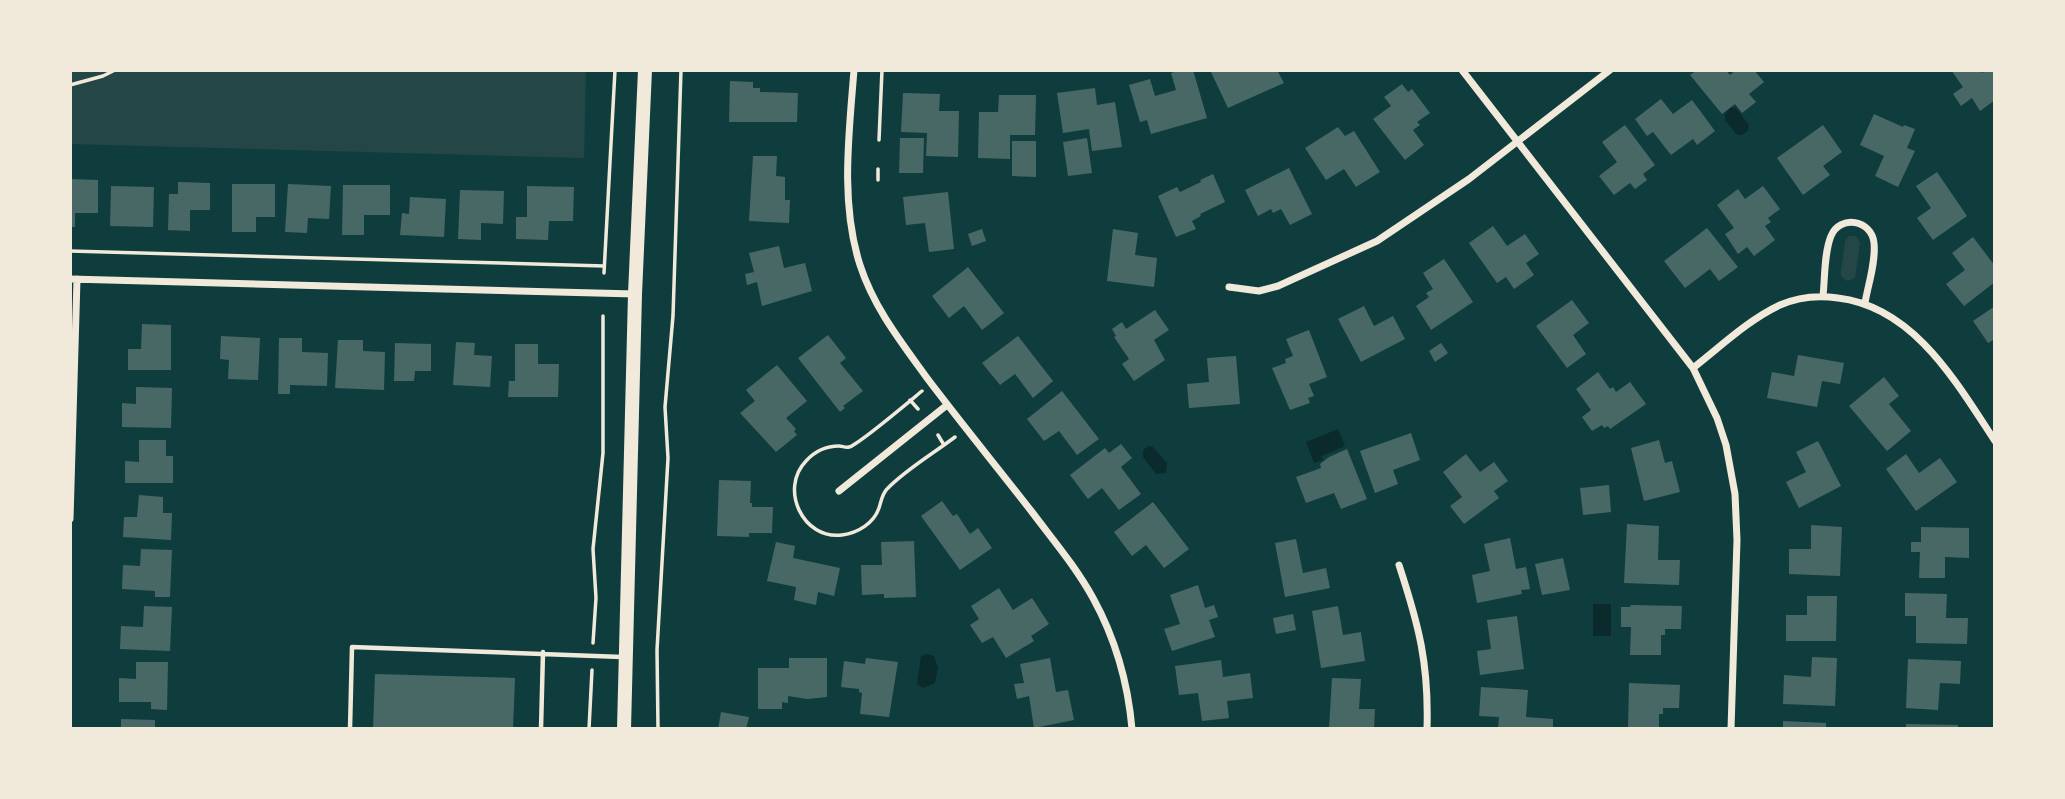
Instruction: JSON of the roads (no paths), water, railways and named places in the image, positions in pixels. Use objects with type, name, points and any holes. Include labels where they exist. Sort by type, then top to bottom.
[{"type":"main road","points":[[624,729],[635,294],[645,70]]},
{"type":"street","points":[[854,70],[848,197],[857,253],[880,311],[947,405],[1065,555],[1094,600],[1117,653],[1127,690],[1132,729]]},
{"type":"street","points":[[1462,70],[1693,368],[1717,418],[1726,444],[1735,494],[1737,540],[1731,729]]},
{"type":"street","points":[[1229,286],[1259,291],[1278,286],[1377,241],[1469,179],[1610,70]]},
{"type":"street","points":[[1823,296],[1830,238],[1844,223],[1857,223],[1869,230],[1874,242],[1865,303]]},
{"type":"street","points":[[70,519],[74,279],[635,294]]},
{"type":"street","points":[[1693,368],[1769,310],[1802,298],[1823,296],[1865,303],[1896,319],[1914,334],[1950,376],[1995,441]]},
{"type":"street","points":[[839,491],[947,405]]},
{"type":"street","points":[[1399,565],[1423,644],[1427,729]]},
{"type":"lane","points":[[350,729],[352,647],[626,657]]},
{"type":"lane","points":[[541,729],[543,652]]}]
